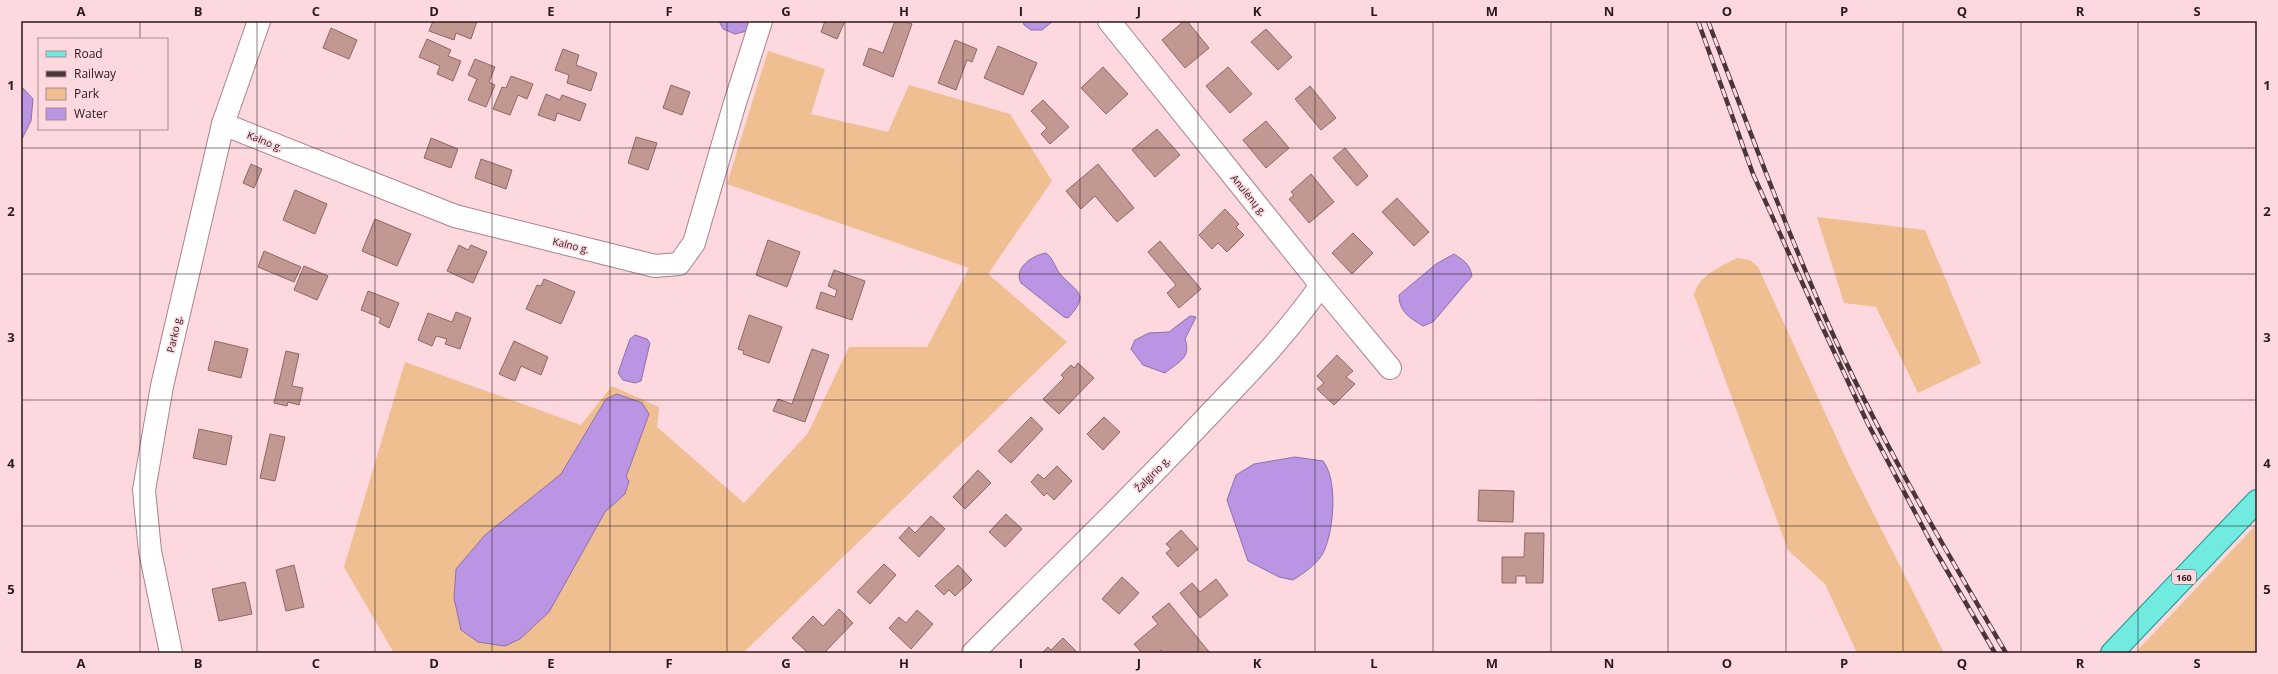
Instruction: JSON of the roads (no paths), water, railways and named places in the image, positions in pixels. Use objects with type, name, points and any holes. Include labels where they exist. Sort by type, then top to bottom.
[{"type":"main road","name":"160","points":[[2112,653],[2257,501]]},
{"type":"street","name":"Parko g.","points":[[171,653],[150,551],[144,490],[162,386],[223,124],[259,21]]},
{"type":"street","name":"Kalno g.","points":[[223,124],[455,216],[655,266],[679,264],[694,244],[734,106],[761,21]]},
{"type":"street","name":"Anulėnų g.","points":[[1109,21],[1321,285],[1390,368]]},
{"type":"street","name":"Žalgirio g.","points":[[973,653],[1178,447],[1277,343],[1321,285]]},
{"type":"water","points":[[719,21],[752,21],[747,31],[735,34],[723,29]]},
{"type":"water","points":[[1023,21],[1053,21],[1042,30],[1031,30],[1024,25]]},
{"type":"water","points":[[21,86],[33,99],[31,121],[21,141]]},
{"type":"water","points":[[1046,253],[1060,274],[1079,294],[1079,303],[1068,318],[1064,317],[1021,283],[1019,277],[1022,267],[1035,256]]},
{"type":"water","points":[[1454,254],[1468,265],[1472,276],[1433,322],[1423,326],[1406,314],[1399,301],[1399,295],[1436,264]]},
{"type":"water","points":[[1190,316],[1196,317],[1185,339],[1187,351],[1182,359],[1165,373],[1143,365],[1131,349],[1135,340],[1149,333],[1169,332]]},
{"type":"water","points":[[635,335],[647,339],[650,343],[641,381],[635,383],[623,380],[618,373],[630,339]]},
{"type":"water","points":[[617,394],[642,403],[649,414],[626,477],[629,481],[625,494],[605,512],[549,612],[520,639],[505,646],[478,642],[461,630],[454,598],[456,569],[485,535],[561,474],[606,399]]},
{"type":"water","points":[[1295,457],[1323,461],[1328,469],[1331,480],[1333,505],[1330,530],[1322,555],[1311,567],[1293,580],[1279,577],[1248,561],[1227,500],[1236,475],[1254,464]]},
{"type":"railway","points":[[1698,21],[1753,174],[1820,322],[1868,424],[1935,550],[1995,653]]},
{"type":"railway","points":[[1708,21],[1765,171],[1826,319],[1846,362],[1911,488],[2006,653]]}]
